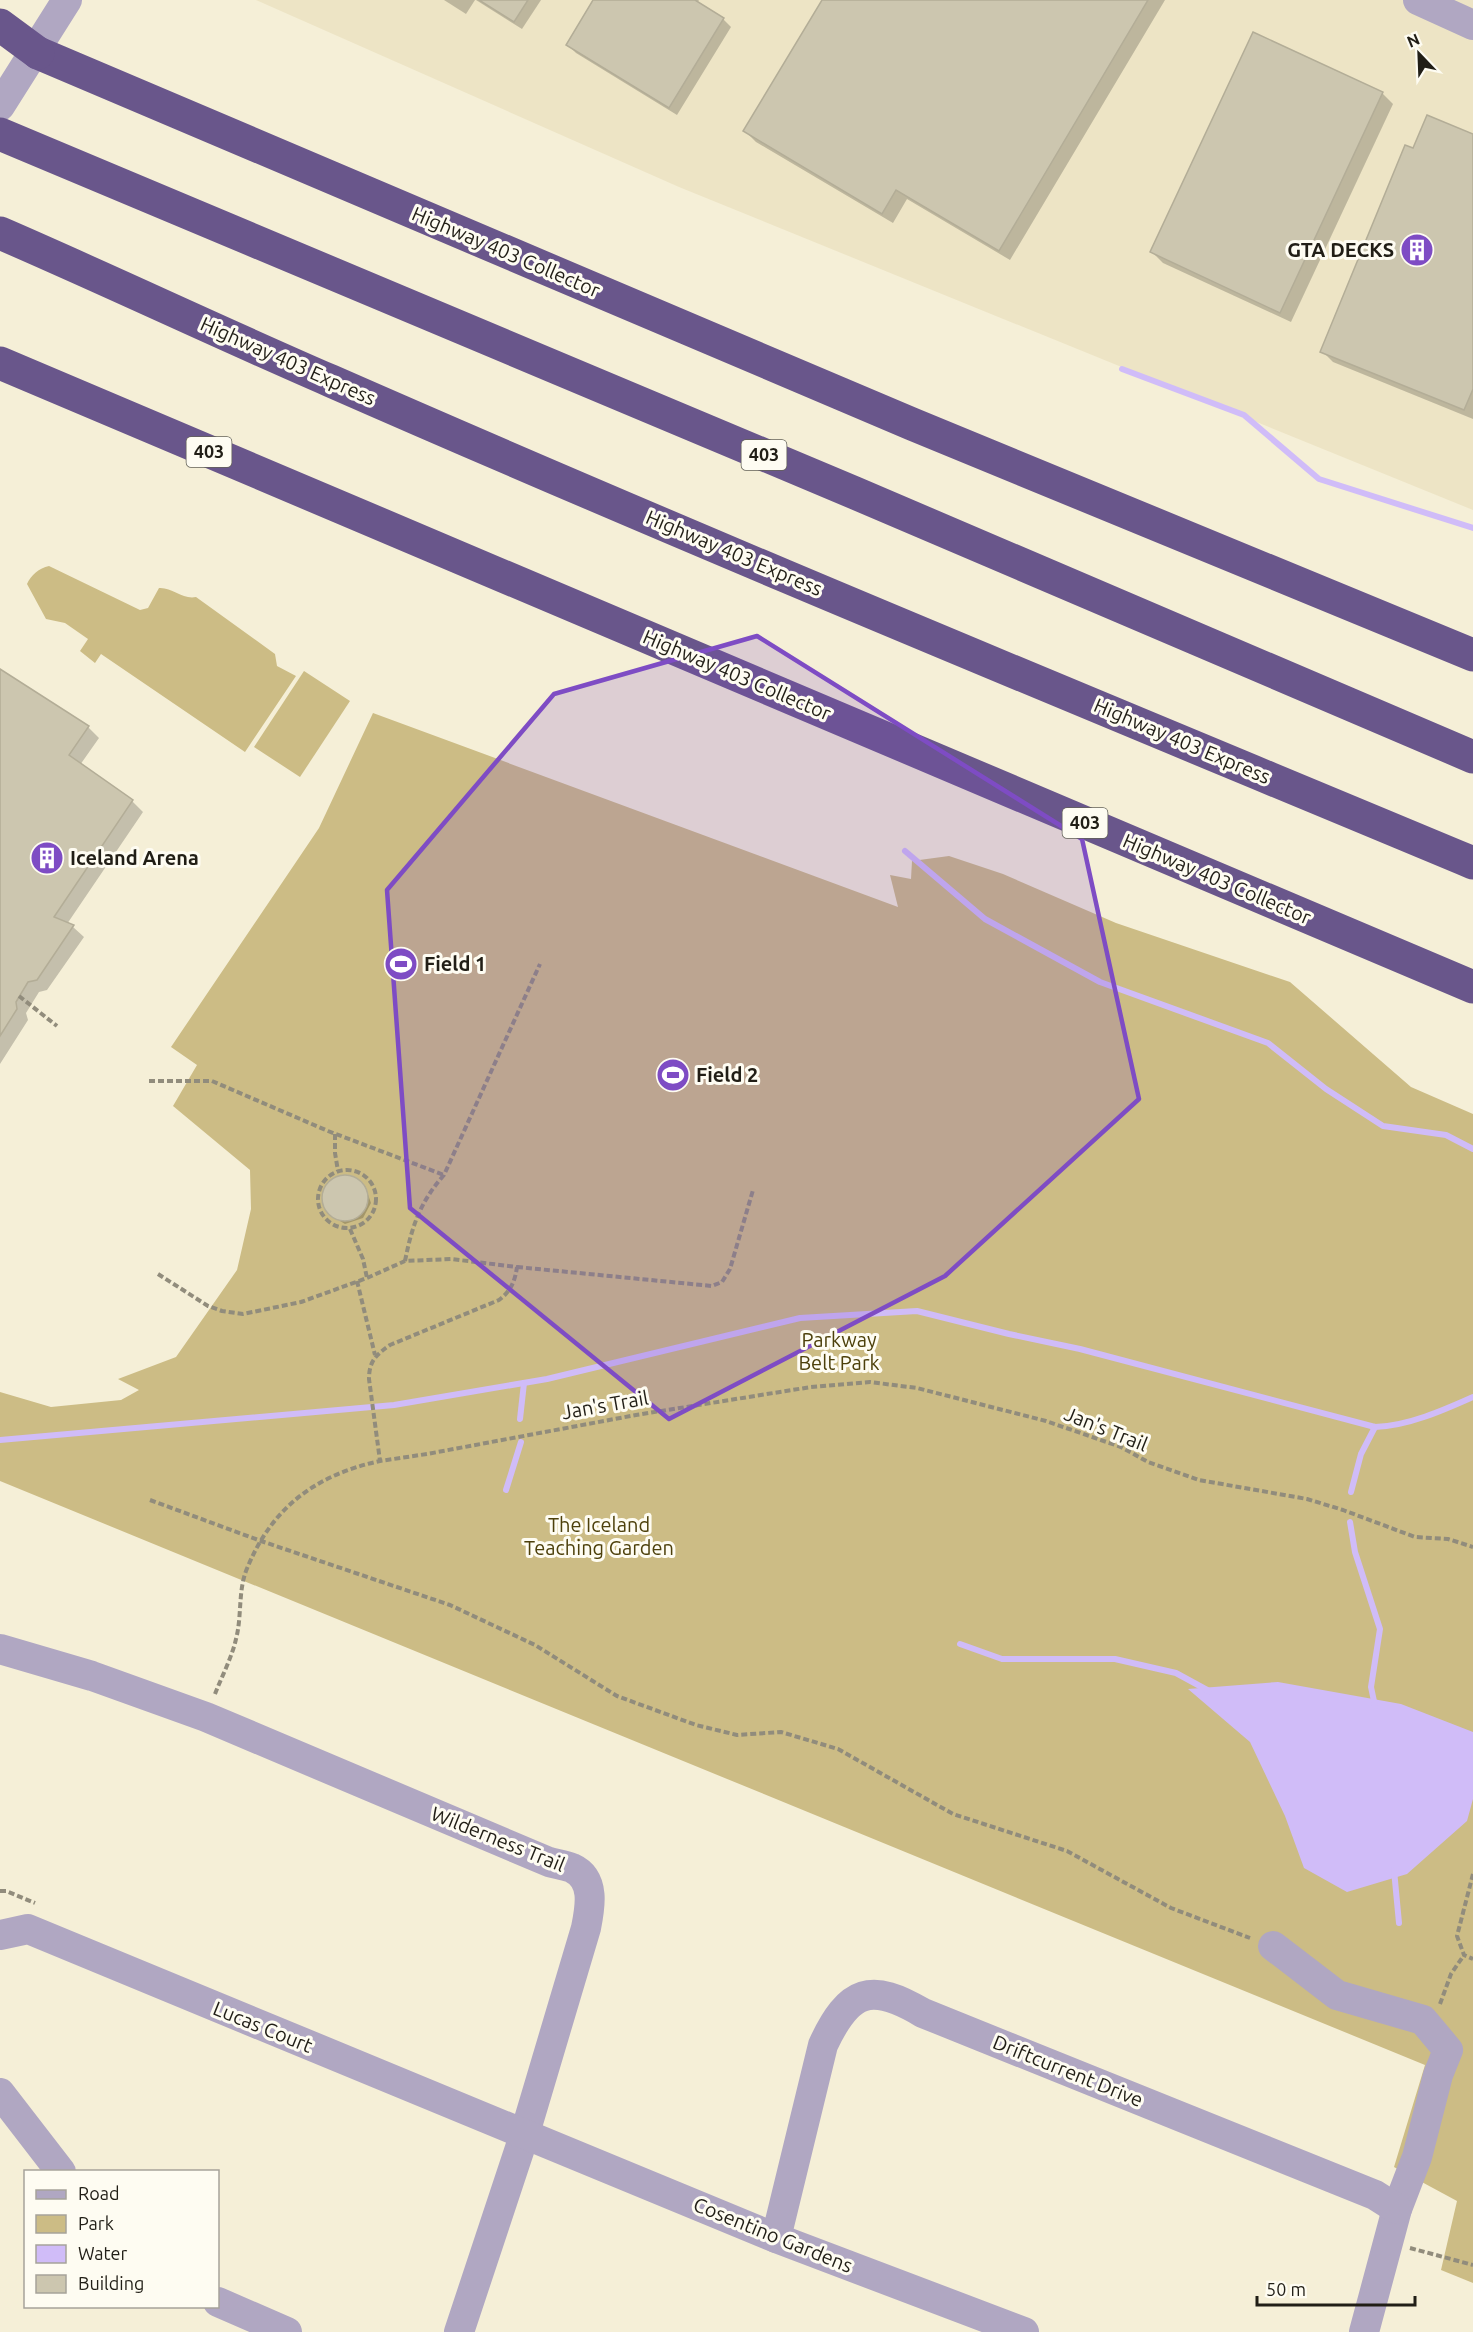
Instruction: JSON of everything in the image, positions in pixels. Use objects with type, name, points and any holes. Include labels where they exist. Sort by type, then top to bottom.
[{"type":"highway","points":[[0,25],[49,57]]},
{"type":"highway","points":[[0,49],[49,57]]},
{"type":"highway","name":"Highway 403 Collector","points":[[49,57],[912,424],[1473,655]]},
{"type":"highway","name":"403","points":[[5,136],[855,493],[1473,757]]},
{"type":"highway","name":"Highway 403 Express","points":[[0,233],[372,399],[1473,863]]},
{"type":"highway","name":"Highway 403 Collector","points":[[0,363],[1473,987]]},
{"type":"street","points":[[0,106],[67,0]]},
{"type":"street","points":[[1418,0],[1473,25]]},
{"type":"street","name":"Wilderness Trail","points":[[0,1649],[92,1676],[206,1717],[549,1862],[573,1869],[581,1875],[590,1892],[591,1902],[586,1928],[525,2133],[459,2332]]},
{"type":"street","name":"Lucas Court","points":[[0,1935],[28,1929],[525,2133]]},
{"type":"street","points":[[1273,1946],[1337,1995],[1423,2020],[1448,2050],[1438,2075],[1417,2157],[1397,2210],[1364,2332]]},
{"type":"street","name":"Driftcurrent Drive","points":[[776,2238],[824,2045],[834,2022],[846,2008],[864,1994],[884,1994],[901,2000],[923,2013],[1375,2195],[1397,2210]]},
{"type":"street","points":[[0,2093],[60,2170]]},
{"type":"street","name":"Cosentino Gardens","points":[[525,2133],[776,2238],[1024,2332]]},
{"type":"street","points":[[219,2302],[287,2332]]},
{"type":"path","points":[[405,1261],[417,1215],[435,1185],[444,1175],[540,964]]},
{"type":"path","points":[[19,996],[57,1026]]},
{"type":"path","points":[[149,1081],[212,1080],[335,1134],[444,1175]]},
{"type":"path","points":[[335,1134],[338,1171]]},
{"type":"path","points":[[354,1170],[363,1174],[375,1188],[377,1197],[373,1215],[367,1222],[350,1229],[332,1225],[320,1211],[318,1202],[322,1184],[338,1171],[354,1170]]},
{"type":"path","points":[[158,1274],[208,1306],[243,1314],[301,1302],[367,1278],[405,1261],[451,1259],[712,1286],[722,1282],[730,1269],[753,1190]]},
{"type":"path","points":[[350,1229],[363,1259],[367,1278]]},
{"type":"path","points":[[380,1461],[369,1379],[369,1366],[375,1355],[390,1345],[499,1300],[512,1287],[517,1267]]},
{"type":"path","points":[[357,1281],[375,1355]]},
{"type":"path","name":"Jan's Trail","points":[[206,1717],[236,1640],[246,1571],[261,1541],[278,1515],[300,1494],[330,1476],[356,1466],[380,1461],[648,1413],[811,1387],[870,1382],[916,1388],[1046,1421],[1121,1447],[1148,1462],[1199,1480],[1307,1499],[1415,1537],[1448,1539],[1473,1547]]},
{"type":"path","points":[[150,1500],[261,1541],[450,1605],[535,1645],[617,1695],[696,1725],[737,1735],[781,1732],[838,1749],[953,1814],[1067,1851],[1171,1908],[1273,1946]]},
{"type":"path","points":[[1473,1874],[1457,1936],[1464,1955],[1473,1959]]},
{"type":"path","points":[[1389,2241],[1473,2265]]},
{"type":"highlighted area","points":[[757,636],[1082,839],[1139,1099],[945,1276],[669,1419],[410,1208],[387,890],[554,694]]},
{"type":"shaded area","points":[[256,0],[1473,0],[1473,510],[679,187]]},
{"type":"green space","points":[[49,566],[140,610],[148,608],[159,588],[168,589],[187,597],[196,597],[275,654],[277,666],[296,676],[245,752],[101,654],[95,663],[80,651],[88,639],[65,623],[46,619],[27,584],[36,572]]},
{"type":"green space","points":[[304,671],[350,701],[300,777],[254,747]]},
{"type":"green space","name":"Parkway Belt Park","points":[[373,713],[898,907],[890,875],[911,879],[912,861],[949,856],[1003,874],[1116,923],[1290,982],[1411,1087],[1473,1114],[1473,2283],[1441,2270],[1457,2201],[1394,2167],[1425,2065],[0,1481],[0,1392],[51,1407],[121,1400],[139,1390],[118,1379],[176,1357],[237,1270],[251,1209],[250,1170],[173,1106],[197,1065],[171,1047],[319,828]]},
{"type":"water","points":[[1278,1682],[1401,1704],[1473,1732],[1473,1799],[1467,1821],[1407,1874],[1347,1892],[1304,1868],[1285,1816],[1250,1742],[1188,1689]]},
{"type":"building","points":[[479,0],[528,0],[514,22]]},
{"type":"building","points":[[593,0],[695,0],[724,18],[669,108],[566,45]]},
{"type":"building","points":[[822,0],[1148,0],[999,251],[896,190],[882,214],[743,131]]},
{"type":"building","points":[[1253,32],[1383,92],[1280,313],[1150,252]]},
{"type":"building","name":"GTA DECKS","points":[[1427,115],[1473,134],[1473,389],[1464,410],[1320,352],[1405,145],[1413,148]]},
{"type":"building","name":"Iceland Arena","points":[[0,669],[89,726],[69,755],[133,800],[54,917],[74,925],[37,980],[28,982],[16,1002],[17,1009],[0,1036]]},
{"type":"building","points":[[345,1175],[361,1182],[368,1198],[361,1214],[345,1221],[329,1214],[322,1198],[329,1182]]},
{"type":"waterway","points":[[1122,369],[1244,415],[1319,479],[1473,528]]},
{"type":"waterway","points":[[905,851],[985,919],[1100,982],[1268,1043],[1326,1089],[1383,1126],[1446,1135],[1473,1149]]},
{"type":"waterway","points":[[0,1440],[394,1405],[547,1379],[800,1318],[917,1311],[1080,1349],[1375,1427],[1400,1424],[1438,1412],[1473,1397]]},
{"type":"waterway","points":[[520,1419],[524,1383]]},
{"type":"waterway","points":[[1351,1492],[1361,1454],[1375,1427]]},
{"type":"waterway","points":[[506,1490],[521,1442]]},
{"type":"waterway","points":[[1350,1522],[1355,1552],[1380,1629],[1371,1687],[1375,1706]]},
{"type":"waterway","points":[[960,1644],[1002,1659],[1115,1659],[1176,1673],[1209,1691]]},
{"type":"waterway","points":[[1394,1870],[1399,1923]]},
{"type":"place","name":"GTA DECKS","points":[[1417,250]]},
{"type":"place","name":"Iceland Arena","points":[[47,858]]},
{"type":"place","name":"Field 1","points":[[401,964]]},
{"type":"place","name":"Field 2","points":[[673,1075]]},
{"type":"park label","name":"The Iceland Teaching Garden","points":[[599,1536]]}]
